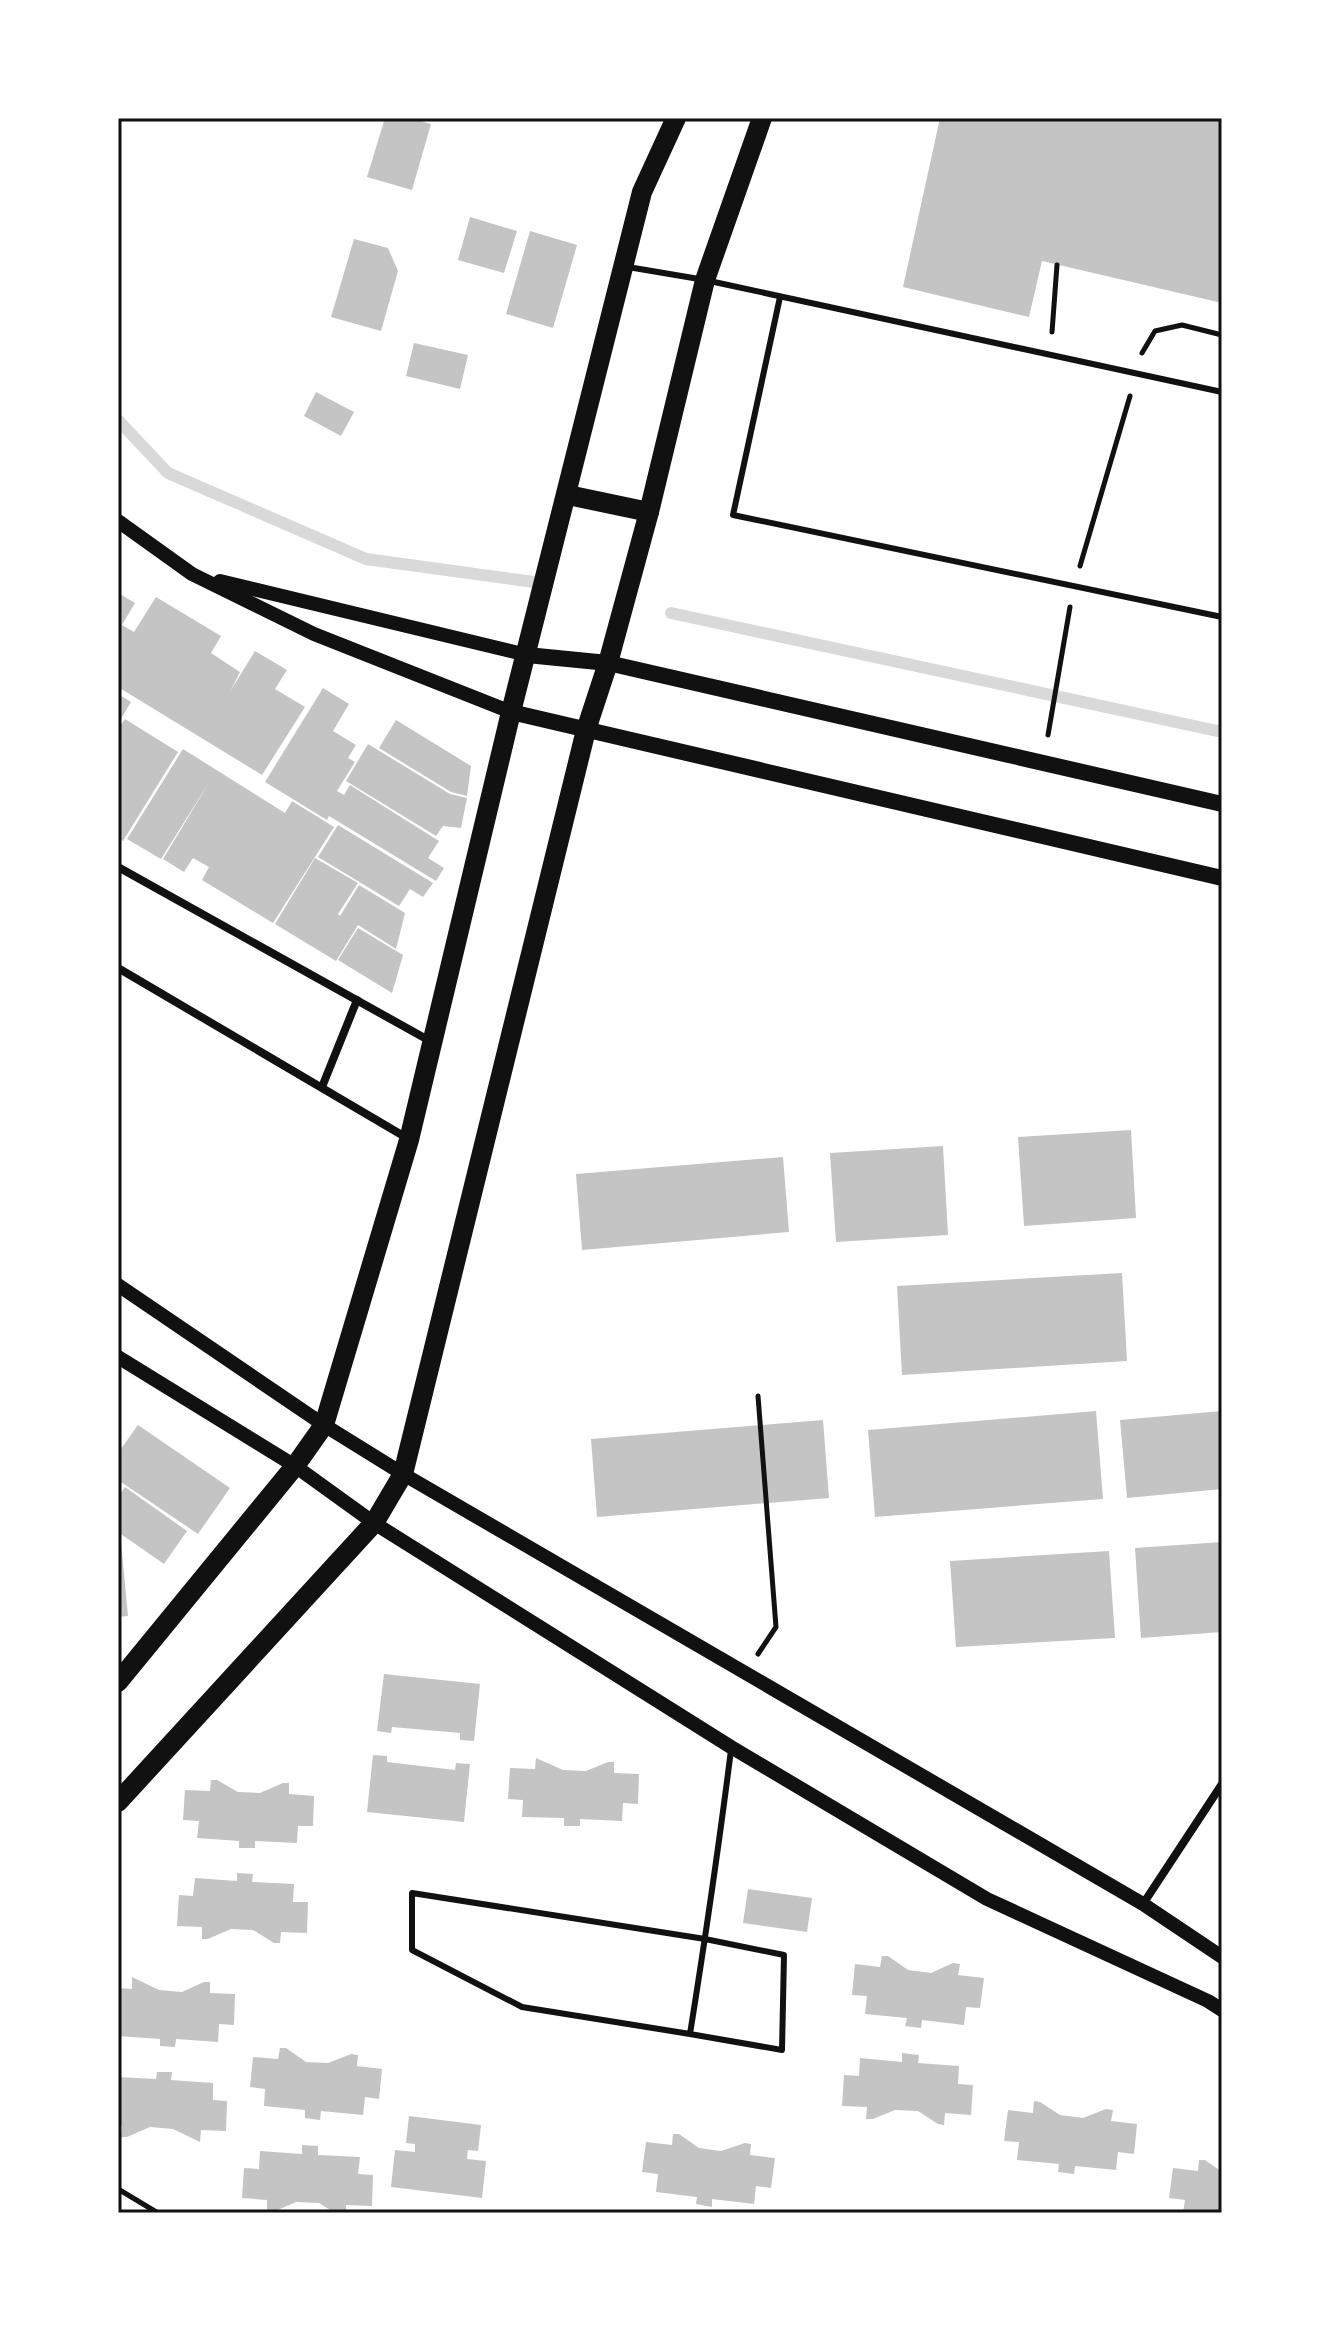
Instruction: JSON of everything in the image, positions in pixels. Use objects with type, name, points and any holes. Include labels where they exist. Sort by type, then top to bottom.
[{"type":"main road","points":[[118,1682],[295,1466],[324,1425],[409,1140],[511,712],[642,192],[676,118]]},
{"type":"main road","points":[[118,1802],[374,1523],[403,1474],[586,730],[608,663],[649,512],[705,280],[762,118]]},
{"type":"main road","points":[[568,495],[649,512]]},
{"type":"main road","points":[[527,655],[608,663],[1222,804]]},
{"type":"main road","points":[[511,712],[1222,878]]},
{"type":"street","points":[[118,521],[192,574],[314,634],[511,712]]},
{"type":"street","points":[[192,574],[527,655]]},
{"type":"street","points":[[118,867],[434,1043]]},
{"type":"street","points":[[118,968],[409,1140]]},
{"type":"street","points":[[322,1087],[357,1000]]},
{"type":"street","points":[[118,1285],[324,1425],[403,1474],[1143,1904],[1222,1957]]},
{"type":"street","points":[[118,1357],[126,1368],[295,1466],[374,1523],[731,1747],[987,1899],[1222,2010]]},
{"type":"street","points":[[1143,1904],[1222,1784]]},
{"type":"lane","points":[[624,266],[705,280],[1222,392]]},
{"type":"lane","points":[[780,297],[733,515],[1222,617]]},
{"type":"lane","points":[[690,2034],[731,1747]]},
{"type":"lane","points":[[412,1893],[705,1939],[784,1955],[782,2050],[690,2034],[522,2007],[412,1950],[412,1893]]},
{"type":"path","points":[[1051,341],[1057,265]]},
{"type":"path","points":[[1043,764],[1074,586],[1139,359],[1155,331],[1182,325],[1222,335]]},
{"type":"path","points":[[746,1673],[776,1627],[758,1396]]},
{"type":"path","points":[[118,2189],[158,2213]]},
{"type":"building","points":[[385,118],[411,118],[431,124],[412,190],[367,177]]},
{"type":"building","points":[[940,118],[1222,118],[1222,303],[1042,261],[1029,317],[903,287]]},
{"type":"building","points":[[470,217],[517,231],[504,273],[458,260]]},
{"type":"building","points":[[530,231],[577,245],[553,328],[506,314]]},
{"type":"building","points":[[354,239],[388,248],[398,271],[381,331],[331,317]]},
{"type":"building","points":[[414,343],[468,355],[460,389],[406,376]]},
{"type":"building","points":[[316,392],[354,412],[341,436],[304,416]]},
{"type":"building","points":[[118,593],[135,603],[122,625],[134,632],[156,597],[221,636],[211,653],[240,672],[231,690],[255,651],[287,670],[275,689],[305,707],[262,775],[118,687]]},
{"type":"building","points":[[323,688],[349,704],[333,731],[356,745],[348,758],[355,762],[337,791],[344,795],[350,785],[439,841],[428,858],[444,868],[436,881],[329,816],[327,820],[265,782]]},
{"type":"building","points":[[118,694],[131,702],[118,724]]},
{"type":"building","points":[[125,719],[178,752],[123,841],[118,838],[118,729]]},
{"type":"building","points":[[396,720],[471,766],[467,796],[451,792],[379,748]]},
{"type":"building","points":[[368,744],[450,794],[467,798],[461,828],[443,826],[436,836],[346,781]]},
{"type":"building","points":[[183,749],[285,813],[292,801],[334,827],[273,923],[202,880],[209,867],[193,858],[184,872],[163,859],[210,781],[161,859],[127,839]]},
{"type":"building","points":[[338,825],[433,883],[423,897],[410,889],[399,906],[318,857]]},
{"type":"building","points":[[315,858],[358,883],[338,914],[340,916],[359,885],[405,913],[396,949],[358,925],[336,961],[275,924]]},
{"type":"building","points":[[358,928],[403,955],[392,993],[338,960]]},
{"type":"building","points":[[1131,1130],[1136,1218],[1024,1226],[1018,1137]]},
{"type":"building","points":[[943,1146],[948,1235],[836,1242],[830,1153]]},
{"type":"building","points":[[783,1157],[789,1232],[582,1250],[576,1174]]},
{"type":"building","points":[[1122,1273],[1127,1361],[902,1375],[897,1286]]},
{"type":"building","points":[[1096,1411],[1103,1499],[875,1517],[868,1430]]},
{"type":"building","points":[[1222,1411],[1222,1489],[1127,1498],[1120,1420]]},
{"type":"building","points":[[823,1420],[829,1498],[597,1517],[591,1439]]},
{"type":"building","points":[[138,1425],[230,1488],[198,1534],[118,1480],[118,1453]]},
{"type":"building","points":[[125,1487],[187,1531],[164,1564],[118,1532],[118,1497]]},
{"type":"building","points":[[118,1542],[121,1542],[128,1616],[118,1617]]},
{"type":"building","points":[[1222,1542],[1222,1632],[1141,1638],[1135,1548]]},
{"type":"building","points":[[1109,1551],[1115,1638],[956,1647],[950,1561]]},
{"type":"building","points":[[384,1674],[480,1684],[474,1741],[460,1740],[460,1733],[392,1727],[391,1733],[377,1731]]},
{"type":"building","points":[[373,1755],[387,1756],[387,1762],[455,1770],[456,1763],[470,1764],[464,1822],[367,1812]]},
{"type":"building","points":[[536,1758],[563,1770],[586,1771],[614,1762],[614,1773],[639,1774],[638,1804],[623,1803],[622,1821],[580,1819],[580,1826],[564,1826],[564,1818],[522,1817],[523,1800],[508,1799],[510,1768],[535,1769]]},
{"type":"building","points":[[211,1780],[217,1780],[238,1792],[260,1793],[289,1783],[289,1794],[314,1796],[313,1826],[298,1826],[297,1843],[255,1841],[255,1848],[239,1848],[239,1841],[197,1838],[199,1821],[183,1820],[185,1790],[210,1791]]},
{"type":"building","points":[[237,1873],[253,1874],[252,1882],[294,1884],[293,1902],[308,1902],[307,1933],[281,1932],[280,1943],[274,1943],[253,1930],[231,1929],[202,1939],[202,1927],[177,1926],[179,1895],[193,1896],[195,1878],[237,1881]]},
{"type":"building","points":[[748,1889],[812,1898],[807,1932],[743,1923]]},
{"type":"building","points":[[882,1956],[888,1956],[908,1970],[931,1973],[953,1963],[960,1964],[958,1975],[984,1978],[980,2008],[966,2007],[964,2025],[922,2020],[921,2028],[905,2026],[907,2018],[865,2014],[867,1996],[852,1995],[855,1964],[880,1967]]},
{"type":"building","points":[[132,1977],[159,1990],[182,1992],[210,1982],[210,1993],[235,1994],[234,2025],[219,2024],[218,2042],[176,2039],[175,2047],[160,2046],[160,2039],[118,2036],[118,1988],[132,1989]]},
{"type":"building","points":[[280,2048],[286,2048],[306,2062],[328,2063],[351,2054],[358,2055],[357,2066],[382,2069],[379,2099],[365,2097],[363,2115],[321,2111],[320,2120],[305,2118],[305,2110],[264,2106],[265,2089],[250,2087],[253,2057],[278,2059]]},
{"type":"building","points":[[902,2053],[919,2055],[918,2063],[959,2066],[958,2084],[973,2085],[971,2115],[945,2113],[944,2125],[918,2111],[895,2110],[866,2119],[867,2107],[842,2106],[844,2075],[859,2076],[860,2058],[902,2062]]},
{"type":"building","points":[[157,2072],[172,2072],[171,2080],[213,2083],[213,2100],[227,2101],[226,2131],[201,2130],[200,2142],[173,2129],[150,2127],[121,2137],[122,2126],[118,2126],[118,2077],[156,2079]]},
{"type":"building","points":[[1034,2101],[1060,2115],[1083,2118],[1106,2109],[1113,2110],[1111,2121],[1137,2124],[1134,2154],[1118,2152],[1116,2170],[1075,2166],[1074,2174],[1058,2172],[1059,2164],[1017,2160],[1019,2142],[1004,2141],[1008,2110],[1033,2113]]},
{"type":"building","points":[[409,2116],[481,2125],[478,2151],[468,2150],[467,2159],[486,2161],[482,2198],[391,2187],[395,2150],[415,2152],[415,2144],[406,2143]]},
{"type":"building","points":[[673,2134],[679,2134],[699,2148],[721,2151],[751,2144],[750,2155],[775,2158],[771,2188],[756,2186],[754,2204],[712,2199],[712,2207],[696,2204],[697,2197],[656,2192],[658,2174],[642,2172],[646,2142],[672,2145]]},
{"type":"building","points":[[302,2145],[318,2146],[318,2155],[360,2157],[358,2174],[373,2175],[372,2206],[346,2205],[346,2213],[335,2213],[319,2203],[296,2202],[273,2212],[267,2211],[267,2200],[242,2198],[244,2168],[259,2169],[260,2151],[302,2154]]},
{"type":"building","points":[[1199,2160],[1205,2160],[1222,2172],[1222,2213],[1183,2213],[1185,2200],[1169,2198],[1173,2168],[1198,2171]]},
{"type":"waterway","points":[[118,420],[168,473],[366,559],[534,582]]},
{"type":"waterway","points":[[671,613],[1222,732]]}]
